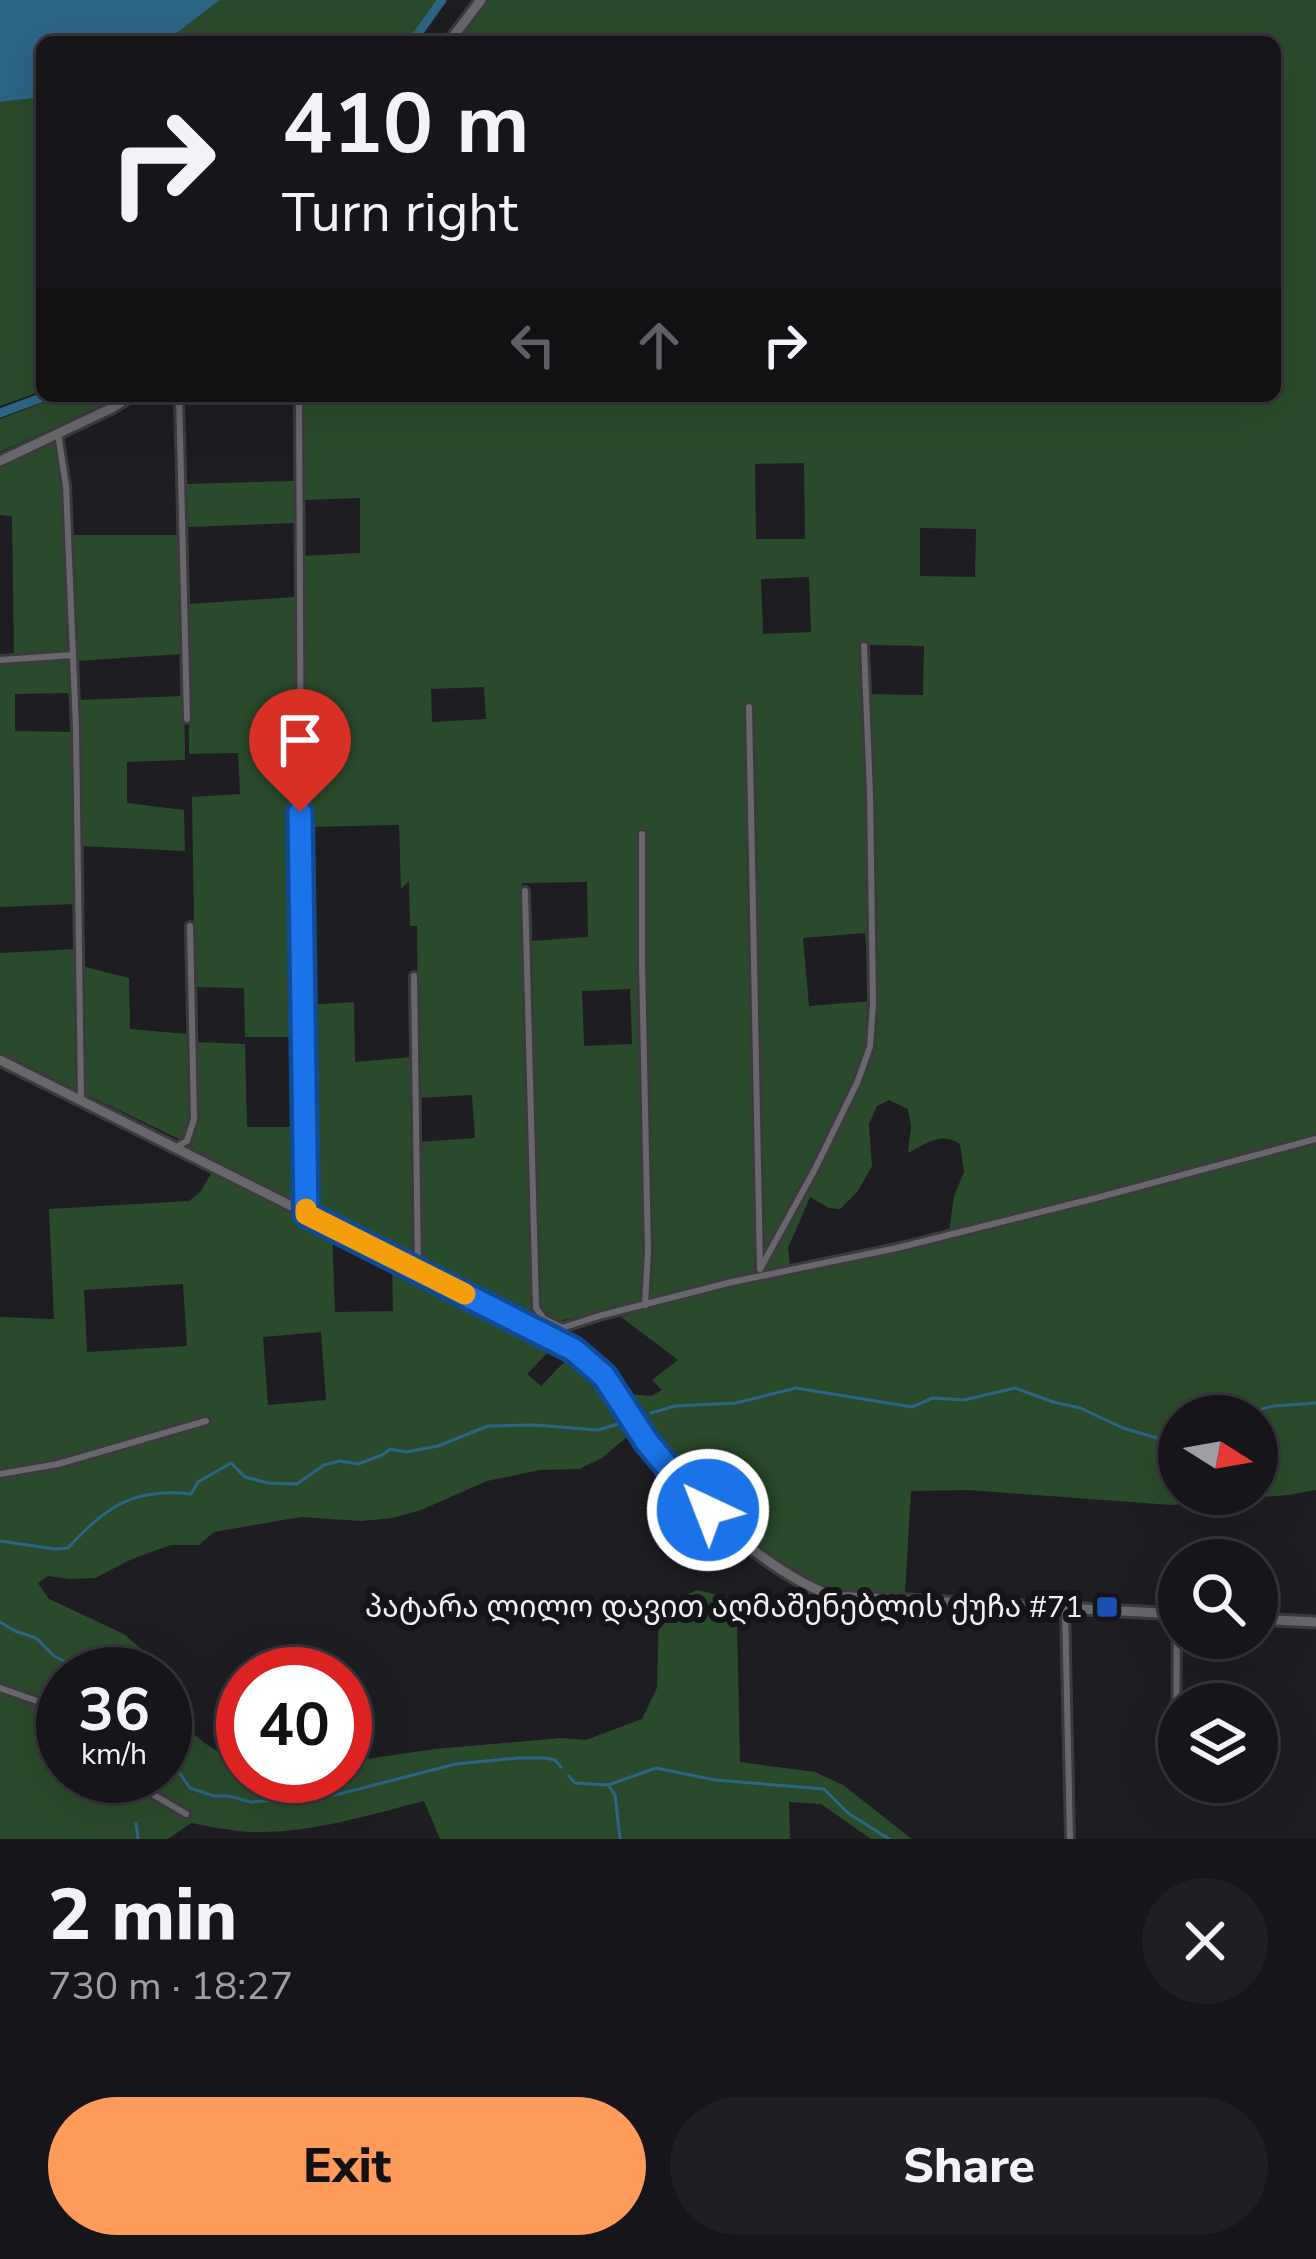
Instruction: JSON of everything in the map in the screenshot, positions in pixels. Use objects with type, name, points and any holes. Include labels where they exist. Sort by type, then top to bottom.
[{"type":"street","points":[[454,36],[481,0]]},
{"type":"street","points":[[0,461],[122,402]]},
{"type":"street","points":[[179,402],[187,719]]},
{"type":"street","points":[[298,402],[306,1214]]},
{"type":"street","points":[[58,434],[66,486],[73,655],[81,1101]]},
{"type":"street","points":[[760,1273],[857,1083],[870,1047],[870,793],[864,646]]},
{"type":"street","points":[[0,660],[73,655]]},
{"type":"street","points":[[749,707],[760,1273]]},
{"type":"street","points":[[642,835],[645,1305]]},
{"type":"street","points":[[525,891],[536,1308],[544,1319],[563,1328]]},
{"type":"street","points":[[175,1148],[187,1141],[194,1119],[190,926]]},
{"type":"street","points":[[414,976],[418,1270]]},
{"type":"street","points":[[0,1060],[574,1350],[604,1376],[647,1442],[708,1510],[806,1586],[832,1597],[1158,1613]]},
{"type":"street","points":[[543,1334],[760,1273],[897,1248],[1316,1139]]},
{"type":"street","points":[[0,1474],[58,1464],[206,1421]]},
{"type":"street","points":[[1065,1609],[1070,1839]]},
{"type":"street","points":[[1278,1619],[1316,1622]]},
{"type":"street","points":[[0,1688],[36,1701]]},
{"type":"street","points":[[166,1803],[186,1814]]},
{"type":"green space","points":[[220,0],[439,0],[412,36],[173,36]]},
{"type":"green space","points":[[486,0],[1316,0],[1316,1136],[949,1231],[954,1196],[964,1172],[960,1144],[940,1139],[908,1153],[908,1109],[889,1100],[877,1106],[869,1124],[872,1166],[858,1191],[840,1209],[810,1197],[788,1248],[790,1265],[556,1322],[539,1308],[531,941],[588,937],[587,882],[522,883],[532,1308],[541,1323],[421,1264],[419,1142],[475,1138],[472,1095],[419,1098],[417,926],[410,926],[409,881],[401,889],[399,825],[304,827],[302,556],[360,553],[360,498],[302,500],[303,402],[1281,402],[1281,36],[459,36]],"holes":[[[804,463],[805,539],[756,539],[755,464]],[[920,528],[976,529],[975,577],[920,576]],[[809,577],[811,632],[763,634],[761,579]],[[869,645],[924,646],[923,695],[869,694]],[[484,687],[486,719],[432,722],[431,689]],[[865,933],[870,1001],[809,1006],[803,938]],[[630,989],[632,1044],[584,1046],[582,991]]]},
{"type":"green space","points":[[36,98],[36,393],[0,406],[0,102]]},
{"type":"green space","points":[[44,402],[110,402],[0,452],[0,419]]},
{"type":"green space","points":[[55,440],[63,488],[69,652],[14,655],[12,516],[0,515],[0,466]]},
{"type":"green space","points":[[294,481],[294,523],[188,527],[187,484]]},
{"type":"green space","points":[[72,535],[180,535],[181,654],[76,661]]},
{"type":"green space","points":[[295,597],[299,1037],[245,1037],[244,988],[195,987],[192,797],[240,794],[238,753],[189,754],[188,604]]},
{"type":"green space","points":[[70,659],[71,693],[15,694],[15,731],[73,732],[75,904],[0,907],[0,663]]},
{"type":"green space","points":[[184,696],[185,760],[127,762],[127,803],[184,810],[185,851],[81,846],[78,700]]},
{"type":"green space","points":[[76,949],[78,1094],[0,1054],[0,953]]},
{"type":"green space","points":[[82,966],[129,978],[130,1029],[188,1034],[191,1116],[181,1140],[85,1094]]},
{"type":"green space","points":[[354,1002],[355,1062],[412,1057],[415,1253],[410,1257],[310,1207],[304,1005]]},
{"type":"green space","points":[[196,1042],[245,1044],[247,1127],[300,1127],[300,1198],[295,1200],[187,1147],[200,1118]]},
{"type":"green space","points":[[1316,1144],[1316,1490],[1278,1496],[1278,1395],[1158,1395],[1158,1504],[968,1490],[911,1491],[905,1593],[817,1584],[793,1572],[722,1513],[670,1457],[628,1394],[651,1396],[662,1390],[652,1380],[678,1360],[621,1317],[671,1299],[1122,1197]]},
{"type":"green space","points":[[212,1172],[332,1231],[335,1312],[393,1311],[392,1260],[556,1344],[527,1374],[541,1386],[572,1354],[634,1431],[602,1458],[579,1469],[540,1470],[487,1481],[392,1518],[301,1517],[214,1532],[199,1545],[171,1545],[95,1578],[48,1576],[38,1583],[49,1599],[124,1634],[139,1647],[36,1647],[36,1803],[192,1803],[192,1731],[216,1750],[216,1803],[372,1803],[372,1758],[561,1738],[586,1740],[642,1719],[657,1688],[659,1608],[697,1590],[750,1602],[737,1624],[740,1762],[815,1772],[843,1785],[912,1839],[871,1839],[821,1804],[789,1802],[790,1839],[440,1839],[424,1801],[285,1831],[238,1831],[191,1823],[168,1839],[0,1839],[0,1317],[54,1319],[49,1209],[189,1201]],"holes":[[[183,1284],[187,1346],[87,1352],[84,1290]],[[321,1332],[326,1400],[268,1405],[263,1337]]]},
{"type":"water","points":[[0,0],[220,0],[173,36],[36,36],[36,98],[0,102]]},
{"type":"waterway","points":[[416,36],[442,0]]},
{"type":"waterway","points":[[0,413],[36,400]]},
{"type":"waterway","points":[[651,1413],[675,1406],[736,1403],[796,1388],[912,1407],[933,1398],[964,1400],[1015,1388],[1158,1438]]},
{"type":"waterway","points":[[1278,1406],[1316,1403]]},
{"type":"waterway","points":[[0,1541],[68,1548],[122,1503],[153,1494],[191,1494],[198,1482],[231,1463],[245,1477],[297,1484],[324,1465],[358,1464],[390,1449],[406,1452],[438,1446],[488,1426],[598,1430],[621,1423]]},
{"type":"waterway","points":[[0,1622],[45,1647]]},
{"type":"waterway","points":[[192,1789],[251,1802],[296,1793],[339,1794],[456,1764],[546,1758],[561,1767]]},
{"type":"waterway","points":[[608,1785],[656,1768],[715,1780],[824,1789],[848,1813],[889,1839]]},
{"type":"waterway","points":[[569,1776],[575,1783],[608,1785],[615,1795],[620,1839]]},
{"type":"waterway","points":[[136,1823],[138,1839]]},
{"type":"slow traffic","points":[[306,1209],[306,1214],[465,1294]]},
{"type":"place","name":"პატარა ლილო დავით აღმაშენებლის ქუჩა #71","points":[[1107,1607]]},
{"type":"route","points":[[300,812],[306,1214],[574,1350],[604,1376],[647,1442],[708,1510]]}]
